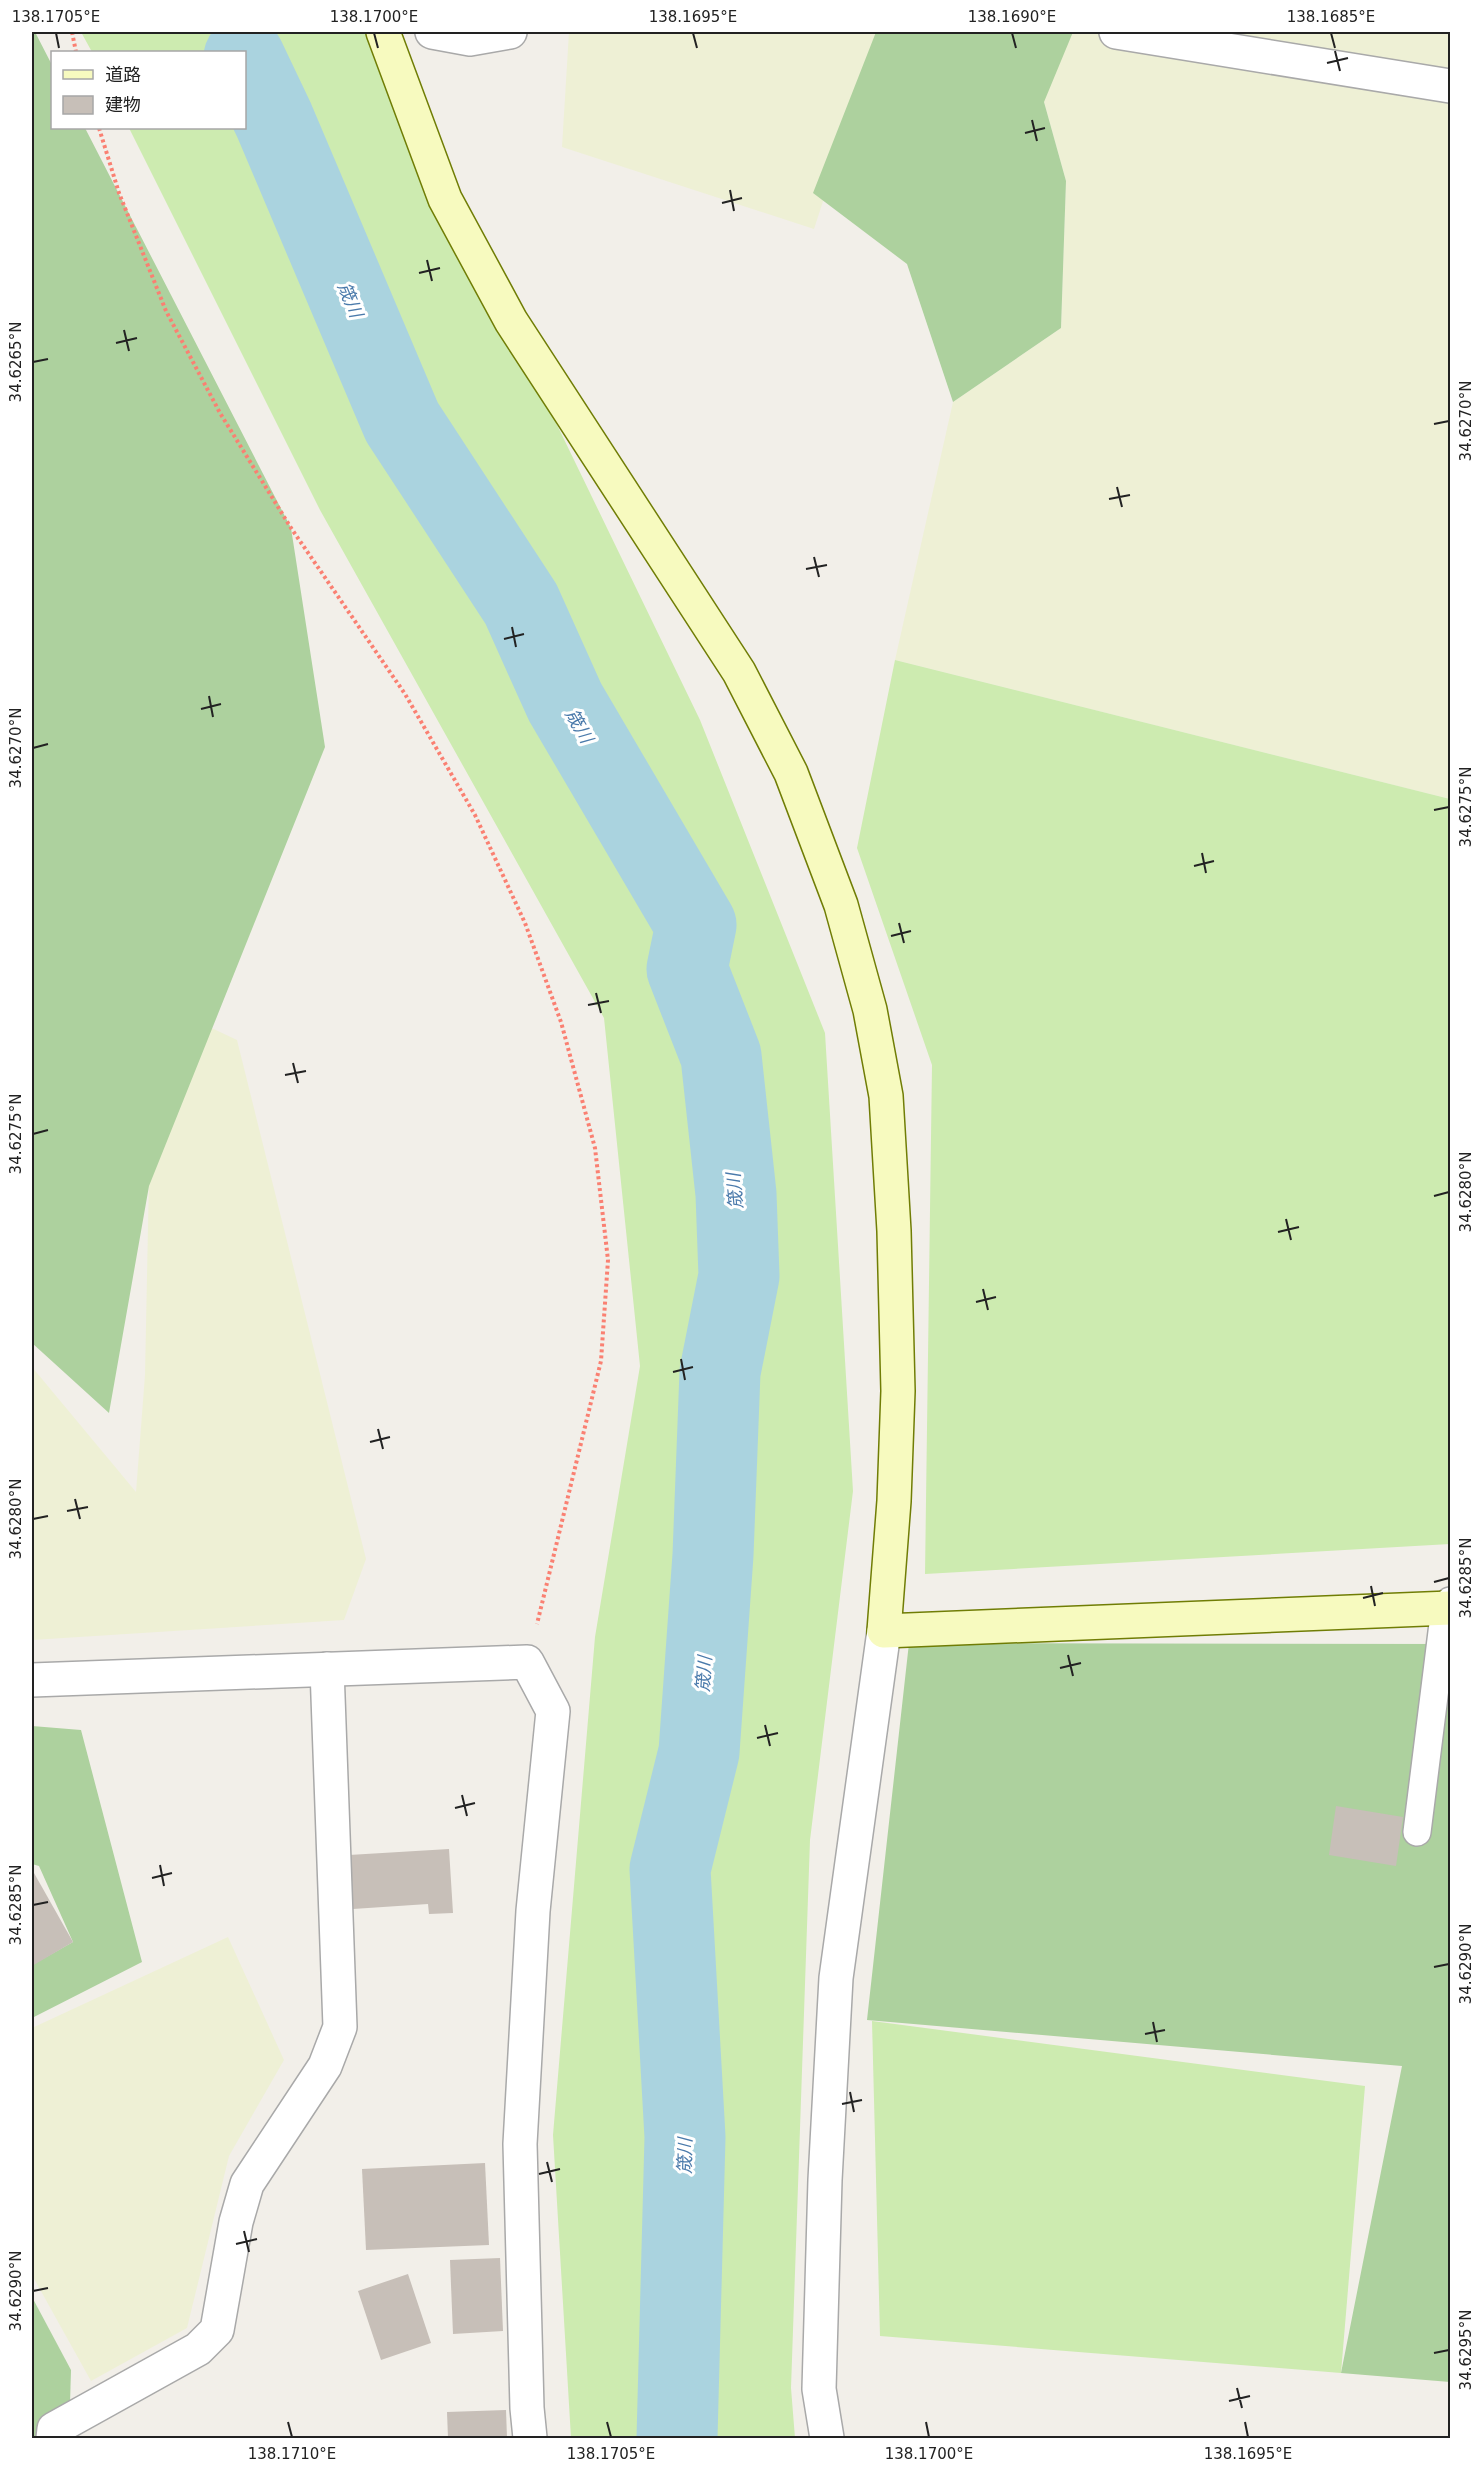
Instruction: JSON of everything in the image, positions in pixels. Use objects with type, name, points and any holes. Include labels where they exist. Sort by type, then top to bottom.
[{"type":"street","points":[[424,32],[385,35],[411,110],[451,209],[511,321],[740,672],[791,773],[841,905],[870,1010],[886,1095],[894,1231],[898,1391],[894,1501],[884,1631],[836,1978],[825,2180],[819,2389],[827,2439]]},
{"type":"street","points":[[432,32],[470,39],[510,32]]},
{"type":"street","points":[[1116,32],[1450,86]]},
{"type":"street","points":[[884,1631],[1449,1605]]},
{"type":"street","points":[[32,1680],[527,1662],[553,1711],[533,1911],[520,2144],[527,2408],[530,2439]]},
{"type":"street","points":[[53,2439],[54,2429],[198,2349],[217,2330],[236,2222],[247,2184],[325,2066],[340,2027],[327,1669]]},
{"type":"lane","points":[[1417,1832],[1449,1605]]},
{"type":"path","points":[[72,32],[76,51]]},
{"type":"path","points":[[99,129],[119,193],[166,310],[226,423],[291,528],[405,693],[475,815],[525,924],[561,1022],[595,1148],[608,1260],[601,1361],[580,1455],[527,1662]]},
{"type":"green space","points":[[32,32],[35,32],[51,63],[51,129],[86,129],[291,528],[325,747],[149,1186],[109,1413],[32,1343]]},
{"type":"green space","points":[[81,32],[402,32],[467,239],[700,720],[825,1033],[853,1491],[810,1840],[791,2388],[795,2438],[571,2438],[553,2135],[595,1637],[640,1366],[604,1018],[320,510],[130,129],[246,129],[246,51],[91,51]]},
{"type":"green space","points":[[569,32],[878,32],[814,229],[562,147]]},
{"type":"green space","points":[[876,32],[1073,32],[1044,102],[1066,181],[1061,328],[953,402],[907,264],[813,193]]},
{"type":"green space","points":[[1049,32],[1450,32],[1450,799],[895,660],[953,402],[1061,328],[1066,181],[1044,102]]},
{"type":"green space","points":[[895,660],[1450,799],[1450,1544],[925,1574],[932,1065],[857,848]]},
{"type":"green space","points":[[203,1024],[237,1040],[366,1559],[344,1620],[32,1640],[32,1367],[136,1492],[145,1375],[150,1128]]},
{"type":"green space","points":[[909,1643],[1450,1644],[1450,2382],[1341,2373],[1402,2066],[867,2020]]},
{"type":"green space","points":[[32,1726],[81,1730],[142,1962],[32,2018],[32,1965],[73,1942],[39,1866],[32,1864]]},
{"type":"green space","points":[[228,1937],[284,2060],[229,2156],[187,2328],[91,2381],[32,2275],[32,2028]]},
{"type":"green space","points":[[872,2021],[1365,2086],[1341,2373],[880,2336]]},
{"type":"green space","points":[[32,2297],[71,2370],[69,2438],[32,2438]]},
{"type":"building","points":[[1336,1806],[1403,1817],[1396,1866],[1329,1855]]},
{"type":"building","points":[[449,1849],[453,1913],[429,1914],[428,1904],[353,1909],[349,1855]]},
{"type":"building","points":[[34,1873],[73,1942],[32,1966],[32,1875]]},
{"type":"building","points":[[485,2163],[489,2245],[366,2250],[362,2169]]},
{"type":"building","points":[[500,2258],[503,2331],[453,2334],[450,2260]]},
{"type":"building","points":[[408,2274],[431,2343],[381,2360],[358,2291]]},
{"type":"building","points":[[506,2410],[507,2438],[448,2438],[447,2412]]},
{"type":"waterway","name":"筬川","points":[[246,61],[274,120],[402,422],[521,604],[565,702],[696,925],[687,969],[721,1056],[736,1194],[739,1276],[720,1372],[713,1555],[699,1752],[670,1869],[685,2137],[677,2438]]}]
